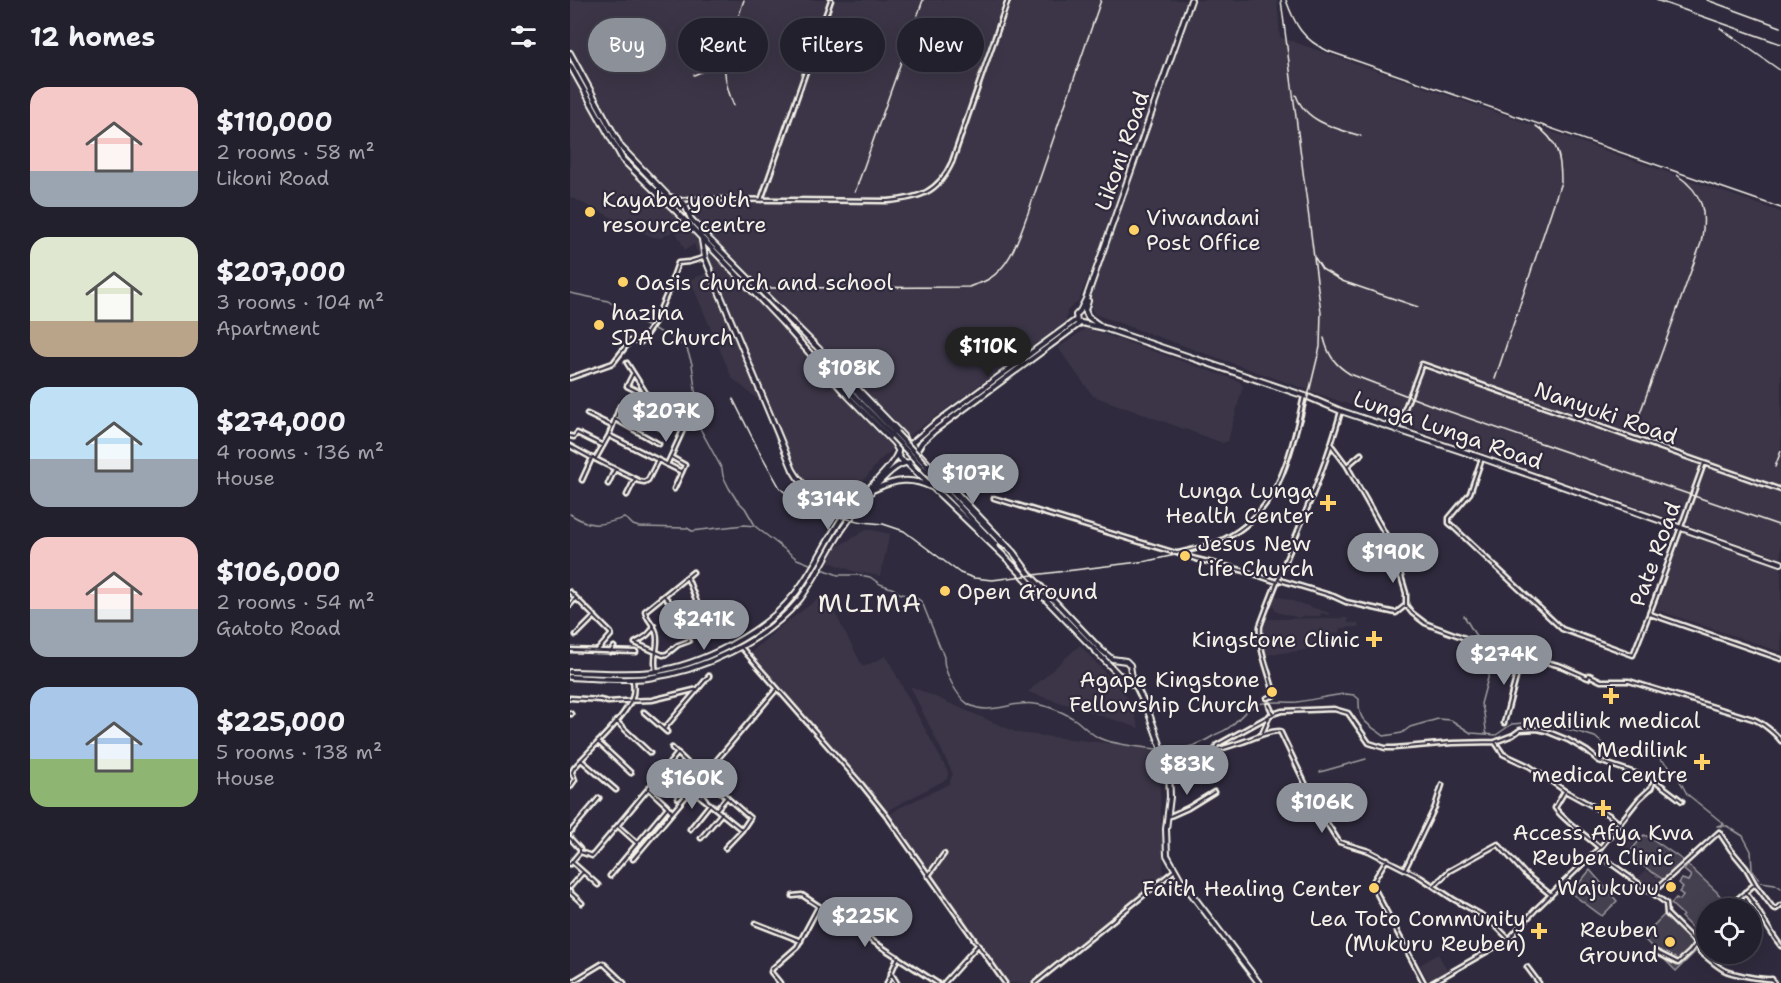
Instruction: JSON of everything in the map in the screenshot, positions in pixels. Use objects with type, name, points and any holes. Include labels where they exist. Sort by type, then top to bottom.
[{"type":"main road","name":"Likoni Road","points":[[1087,315],[1085,310],[1091,290],[1190,1]]},
{"type":"main road","points":[[570,53],[621,147],[668,196],[685,207],[691,219],[710,240],[825,354],[1013,552],[1030,575],[1086,634],[1110,658],[1129,663],[1136,688],[1148,711],[1164,754],[1170,780],[1166,829],[1167,855],[1175,870],[1259,983]]},
{"type":"main road","points":[[570,65],[623,160],[782,322],[815,361],[894,442],[899,458],[937,490],[1118,674],[1136,688]]},
{"type":"main road","name":"Likoni Road","points":[[1080,311],[1159,94]]},
{"type":"main road","points":[[675,211],[674,204],[679,201]]},
{"type":"main road","points":[[675,211],[682,212],[685,207]]},
{"type":"main road","points":[[702,240],[704,257],[778,438],[797,478],[816,495],[842,506],[859,506]]},
{"type":"main road","points":[[570,672],[656,671],[695,660],[748,634],[784,606],[801,585],[846,512],[894,461],[901,446],[909,444],[1076,320],[1076,315],[1080,311],[1087,315],[1087,321],[934,431],[922,442],[915,460],[898,465],[851,516],[800,598],[768,629],[740,646],[678,672],[633,679],[570,677]]},
{"type":"main road","name":"Lunga Lunga Road","points":[[1087,315],[1104,328]]},
{"type":"main road","points":[[1076,320],[1082,324]]},
{"type":"main road","name":"Lunga Lunga Road","points":[[1082,324],[1104,328],[1304,396],[1341,411],[1781,563]]},
{"type":"main road","points":[[825,354],[829,363],[999,541],[1013,552]]},
{"type":"main road","points":[[815,361],[825,366],[1004,556]]},
{"type":"main road","points":[[894,461],[898,465]]},
{"type":"main road","points":[[873,490],[891,482],[905,480],[937,490]]},
{"type":"main road","points":[[842,506],[851,516]]},
{"type":"main road","points":[[1116,671],[1116,665],[1120,661]]},
{"type":"main road","points":[[1123,676],[1130,672]]},
{"type":"street","points":[[761,200],[831,0]]},
{"type":"street","points":[[679,201],[689,199],[888,201],[916,197],[933,188],[948,171],[960,142],[1008,0]]},
{"type":"street","points":[[685,207],[690,202],[700,200]]},
{"type":"street","points":[[570,378],[612,363],[630,341],[641,342],[654,323],[678,263],[704,257]]},
{"type":"street","points":[[627,363],[645,391],[635,415],[630,424],[627,424]]},
{"type":"street","name":"Nanyuki Road","points":[[1397,429],[1422,364],[1781,490]]},
{"type":"street","points":[[633,373],[627,386],[645,395]]},
{"type":"street","points":[[1178,553],[1212,544],[1234,533],[1266,504],[1282,476],[1304,396]]},
{"type":"street","points":[[582,480],[593,458],[609,435],[620,406]]},
{"type":"street","points":[[1267,699],[1274,694],[1263,660],[1260,626],[1316,490],[1332,446],[1341,411]]},
{"type":"street","points":[[587,414],[613,427]]},
{"type":"street","points":[[635,415],[663,429],[667,425],[655,417],[650,422]]},
{"type":"street","points":[[614,419],[627,424],[659,444]]},
{"type":"street","points":[[667,465],[683,430]]},
{"type":"street","points":[[570,436],[573,437],[578,433],[603,446]]},
{"type":"street","points":[[609,435],[682,472]]},
{"type":"street","points":[[1332,446],[1347,466],[1392,546],[1406,593],[1406,605],[1425,623],[1479,644],[1561,666],[1588,678],[1589,675],[1601,681],[1629,681],[1753,719],[1761,722],[1781,741]]},
{"type":"street","points":[[570,447],[641,482],[648,480],[658,460]]},
{"type":"street","points":[[1347,466],[1361,454]]},
{"type":"street","points":[[671,456],[685,465],[674,489]]},
{"type":"street","name":"Pate Road","points":[[1482,458],[1470,493],[1449,518],[1449,523],[1562,628],[1633,655],[1704,463]]},
{"type":"street","points":[[608,484],[615,469]]},
{"type":"street","points":[[627,495],[635,479]]},
{"type":"street","points":[[994,498],[1277,582]]},
{"type":"street","points":[[656,671],[654,659],[658,639],[654,626],[645,611],[693,572]]},
{"type":"street","points":[[687,577],[709,633]]},
{"type":"street","points":[[1279,578],[1346,602],[1358,603],[1388,613],[1396,613],[1406,605]]},
{"type":"street","points":[[570,592],[612,634],[597,651]]},
{"type":"street","points":[[664,596],[700,636],[713,631]]},
{"type":"street","points":[[570,605],[576,598]]},
{"type":"street","points":[[1650,613],[1781,659]]},
{"type":"street","points":[[576,635],[595,616]]},
{"type":"street","points":[[654,626],[651,632],[635,642],[665,654],[689,641]]},
{"type":"street","points":[[610,652],[614,646]]},
{"type":"street","points":[[740,646],[886,815],[1005,983]]},
{"type":"street","points":[[570,650],[636,652]]},
{"type":"street","points":[[1504,723],[1522,655]]},
{"type":"street","points":[[644,712],[665,731],[709,676]]},
{"type":"street","points":[[570,787],[575,780],[572,775],[573,770],[631,701],[633,679]]},
{"type":"street","points":[[633,859],[777,689]]},
{"type":"street","points":[[570,698],[608,702],[631,701],[698,690]]},
{"type":"street","points":[[1262,734],[1271,715],[1269,705]]},
{"type":"street","points":[[1215,750],[1217,746],[1271,715],[1288,710],[1334,709],[1348,713],[1369,743],[1384,748],[1495,742],[1520,730],[1537,729],[1568,740],[1599,761],[1654,780],[1682,801]]},
{"type":"street","points":[[616,721],[650,753]]},
{"type":"street","points":[[1166,761],[1205,755],[1262,734],[1281,732],[1316,806],[1339,842],[1388,859],[1487,919],[1509,939]]},
{"type":"street","points":[[598,742],[631,773]]},
{"type":"street","points":[[1495,742],[1503,754],[1529,766],[1620,824]]},
{"type":"street","points":[[672,748],[698,773],[678,798]]},
{"type":"street","points":[[580,852],[592,856],[678,753]]},
{"type":"street","points":[[581,760],[616,790]]},
{"type":"street","points":[[1432,983],[1509,939],[1600,848],[1639,799],[1651,788],[1654,780]]},
{"type":"street","points":[[695,784],[706,800]]},
{"type":"street","points":[[1405,869],[1435,807],[1442,785]]},
{"type":"street","points":[[714,786],[750,818],[742,831],[725,848]]},
{"type":"street","points":[[649,789],[672,812]]},
{"type":"street","points":[[691,789],[742,831]]},
{"type":"street","points":[[1565,791],[1555,807],[1556,810],[1600,848]]},
{"type":"street","points":[[1168,817],[1214,792]]},
{"type":"street","points":[[717,809],[727,797]]},
{"type":"street","points":[[570,832],[598,798]]},
{"type":"street","points":[[690,829],[710,804]]},
{"type":"street","points":[[667,806],[675,809]]},
{"type":"street","points":[[610,876],[667,806]]},
{"type":"street","points":[[701,838],[722,813]]},
{"type":"street","points":[[618,826],[638,844]]},
{"type":"street","points":[[1652,893],[1719,832],[1773,908],[1776,909],[1781,905]]},
{"type":"street","points":[[570,838],[580,852]]},
{"type":"street","points":[[1434,886],[1449,871],[1498,844],[1525,874],[1551,895]]},
{"type":"street","points":[[580,852],[571,863],[598,885]]},
{"type":"street","points":[[1595,852],[1666,903],[1667,914],[1696,943],[1678,963],[1656,952]]},
{"type":"street","points":[[928,876],[944,854]]},
{"type":"street","points":[[1388,859],[1374,880],[1373,886],[1423,982]]},
{"type":"street","points":[[1035,983],[1175,870]]},
{"type":"street","points":[[570,887],[582,872]]},
{"type":"street","points":[[1738,898],[1755,884]]},
{"type":"street","points":[[570,892],[582,903]]},
{"type":"street","points":[[1745,892],[1755,903],[1772,936],[1781,946]]},
{"type":"street","points":[[793,896],[802,895],[937,983]]},
{"type":"street","points":[[780,983],[771,972],[772,969],[796,949],[819,906]]},
{"type":"street","points":[[755,922],[801,941]]},
{"type":"street","points":[[944,983],[978,944]]},
{"type":"street","points":[[887,983],[898,957]]},
{"type":"street","points":[[570,983],[603,963],[623,983]]},
{"type":"street","points":[[1717,964],[1725,970],[1756,978],[1772,979],[1774,983]]},
{"type":"street","points":[[1527,967],[1539,983]]},
{"type":"street","points":[[891,975],[897,983]]},
{"type":"shaded area","points":[[570,0],[1186,0],[1100,246],[1079,300],[1067,311],[1066,322],[910,435],[880,460],[852,495],[836,501],[818,493],[805,482],[761,402],[732,378],[690,280],[706,273],[694,244],[685,250],[675,230],[661,238],[652,237],[570,197]]},
{"type":"shaded area","points":[[1194,0],[1277,0],[1280,37],[1781,212],[1781,558],[1094,314],[1090,306],[1090,295]]},
{"type":"shaded area","points":[[1086,328],[1239,381],[1243,386],[1228,441],[1223,443],[1093,396],[1058,348]]},
{"type":"shaded area","points":[[868,529],[890,534],[880,576],[853,571],[829,562],[835,548]]},
{"type":"shaded area","points":[[1681,529],[1781,567],[1781,652],[1657,610]]},
{"type":"shaded area","points":[[825,594],[863,667],[886,656],[948,772],[947,779],[888,810],[750,653],[781,626]]},
{"type":"shaded area","points":[[1274,595],[1329,613],[1329,615],[1321,613],[1320,616],[1299,618],[1277,612],[1272,601]]},
{"type":"shaded area","points":[[1348,618],[1348,623],[1358,623],[1359,627],[1340,628],[1339,633],[1332,634],[1331,644],[1300,651],[1263,655],[1262,631],[1267,619]]},
{"type":"shaded area","points":[[1080,645],[1130,700],[1139,728],[1028,692]]},
{"type":"shaded area","points":[[910,686],[1018,733],[1158,749],[1164,880],[1039,983],[1005,983],[886,817],[899,808],[949,784],[953,774]]},
{"type":"shaded area","points":[[1623,826],[1639,838],[1629,850],[1613,839]]},
{"type":"shaded area","points":[[1644,835],[1684,861],[1664,880],[1629,853]]},
{"type":"shaded area","points":[[1688,865],[1722,898],[1696,898],[1696,932],[1671,904],[1676,898],[1680,900],[1683,895],[1679,892],[1683,887],[1679,883],[1682,879],[1688,881],[1691,876],[1684,870]]},
{"type":"shaded area","points":[[1590,870],[1617,901],[1602,916],[1571,893]]},
{"type":"shaded area","points":[[1645,870],[1663,882],[1652,891],[1636,880]]},
{"type":"shaded area","name":"Reuben Ground","points":[[1665,914],[1696,945],[1696,951],[1676,971],[1642,937]]},
{"type":"shaded area","points":[[1438,954],[1449,973],[1433,982],[1428,980],[1420,965]]},
{"type":"waterway","points":[[570,293],[608,301],[640,323],[672,337],[687,349],[692,364],[696,421],[722,469],[729,488],[756,527],[797,559],[838,575],[870,577],[880,584],[922,602],[944,657],[948,676],[959,696],[976,708],[993,709],[1027,703],[1040,705],[1068,715],[1099,738],[1114,743],[1168,749],[1185,748],[1204,741],[1227,729],[1249,709],[1261,703],[1297,702],[1346,694],[1354,695],[1359,699],[1362,717],[1368,725],[1384,736],[1402,733],[1410,727],[1438,719],[1451,720],[1471,733],[1496,735],[1512,724],[1554,726],[1595,737],[1609,749],[1622,751],[1636,749],[1658,757],[1674,770],[1687,794],[1724,824],[1717,826],[1727,826],[1743,836],[1751,851],[1752,870],[1761,882],[1775,884],[1781,888]]},
{"type":"waterway","points":[[570,514],[591,524],[602,524],[624,518],[639,527],[687,528],[692,531],[744,525],[755,526]]},
{"type":"waterway","points":[[1464,616],[1492,663],[1481,704],[1487,734]]},
{"type":"waterway","points":[[1320,772],[1366,759]]},
{"type":"waterway","points":[[1657,891],[1718,835]]},
{"type":"railway","points":[[694,75],[715,63],[722,54],[728,45],[744,0]]},
{"type":"railway","points":[[855,192],[923,0]]},
{"type":"railway","points":[[770,288],[969,287],[995,274],[1013,250],[1028,213],[1101,0]]},
{"type":"railway","points":[[733,399],[780,488],[790,497],[819,513],[883,524],[904,531],[960,573],[974,578],[992,580],[1147,561],[1216,544],[1255,521],[1269,504],[1281,482],[1303,417],[1320,347],[1321,312],[1281,0]]},
{"type":"railway","points":[[1286,0],[1301,31],[1312,42],[1328,51],[1781,208]]},
{"type":"railway","points":[[1656,0],[1781,44]]},
{"type":"railway","points":[[1707,0],[1781,27]]},
{"type":"railway","points":[[1720,28],[1781,71]]},
{"type":"railway","points":[[725,72],[734,106]]},
{"type":"railway","points":[[1296,95],[1300,104],[1314,118],[1332,127],[1361,136]]},
{"type":"railway","points":[[1495,379],[1561,182],[1559,157],[1554,143],[1536,126]]},
{"type":"railway","points":[[1635,427],[1701,243],[1704,222],[1701,204],[1693,189],[1677,175]]},
{"type":"railway","points":[[1315,258],[1322,269],[1342,281],[1418,307]]},
{"type":"railway","points":[[1324,338],[1333,359],[1350,374],[1439,408],[1781,526]]},
{"type":"railway","points":[[1775,467],[1781,451]]},
{"type":"place","name":"Kayaba youth resource centre","points":[[590,212]]},
{"type":"place","name":"Viwandani Post Office","points":[[1134,230]]},
{"type":"place","name":"Oasis church and school","points":[[623,282]]},
{"type":"place","name":"hazina SDA Church","points":[[599,325]]},
{"type":"place","name":"Lunga Lunga Health Center","points":[[1328,503]]},
{"type":"place","name":"Jesus New Life Church","points":[[1185,556]]},
{"type":"place","name":"Open Ground","points":[[945,591]]},
{"type":"place","name":"Kingstone Clinic","points":[[1374,639]]},
{"type":"place","name":"Agape Kingstone Fellowship Church","points":[[1272,692]]},
{"type":"place","name":"medilink medical","points":[[1611,696]]},
{"type":"place","name":"Medilink medical centre","points":[[1702,762]]},
{"type":"place","name":"Access Afya Kwa Reuben Clinic","points":[[1603,808]]},
{"type":"place","name":"Wajukuuu","points":[[1671,887]]},
{"type":"place","name":"Faith Healing Center","points":[[1374,888]]},
{"type":"place","name":"Lea Toto Community (Mukuru Reuben)","points":[[1539,931]]},
{"type":"place","name":"Reuben Ground","points":[[1670,942]]},
{"type":"district","name":"MLIMA","points":[[870,602]]}]
